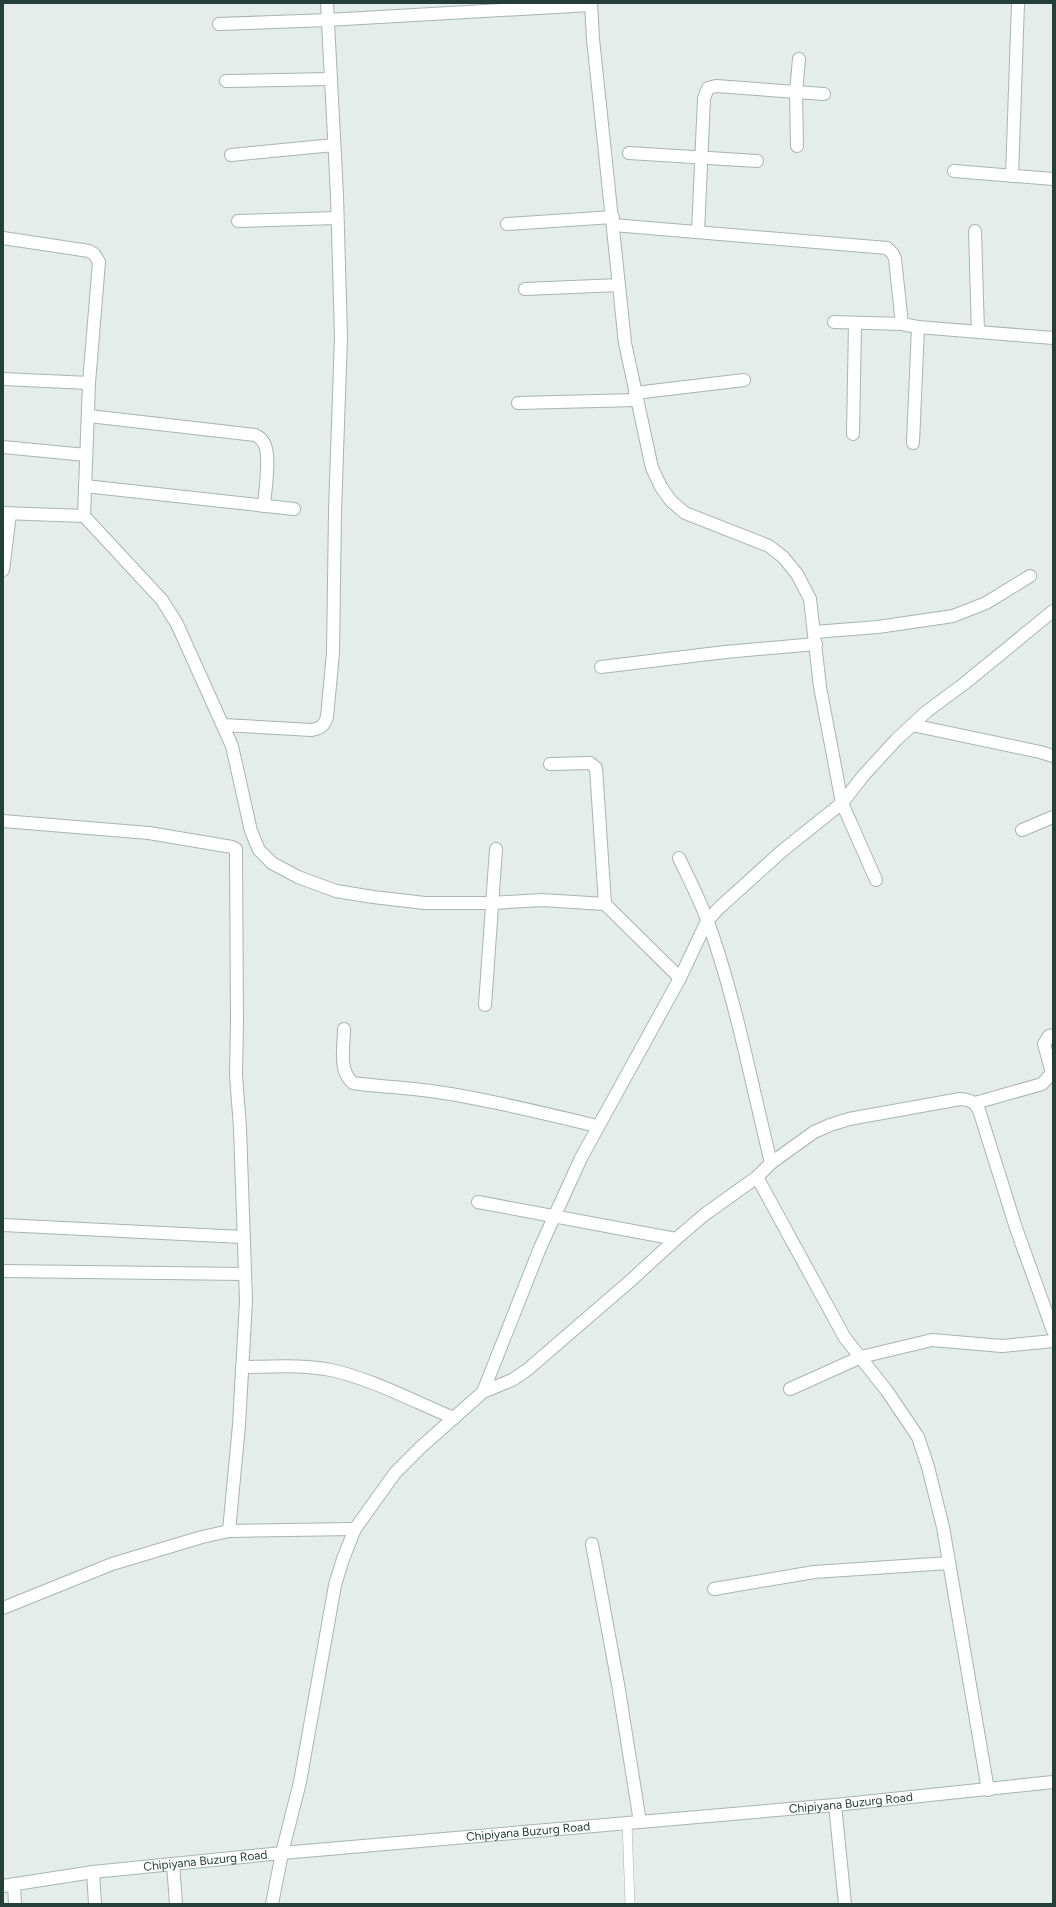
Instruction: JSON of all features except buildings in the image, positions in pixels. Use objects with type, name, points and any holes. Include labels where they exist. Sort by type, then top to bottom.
[{"type":"street","points":[[223,725],[312,730],[320,728],[325,724],[327,717],[333,653],[335,511],[341,337],[334,145],[326,3]]},
{"type":"street","points":[[1012,176],[1018,3]]},
{"type":"street","points":[[219,24],[327,20],[591,4],[593,39],[625,343],[652,468],[661,487],[671,501],[685,513],[770,546],[784,557],[797,574],[810,599],[820,687],[842,802],[876,880]]},
{"type":"street","points":[[797,146],[796,92],[799,59]]},
{"type":"street","points":[[226,81],[330,79]]},
{"type":"street","points":[[698,232],[704,98],[708,88],[711,86],[824,94]]},
{"type":"street","points":[[231,155],[334,145]]},
{"type":"street","points":[[630,153],[757,161]]},
{"type":"street","points":[[954,171],[1053,179]]},
{"type":"street","points":[[238,221],[337,218]]},
{"type":"street","points":[[508,224],[613,221],[698,232],[887,248],[894,254],[895,259],[902,324]]},
{"type":"street","points":[[975,231],[978,332]]},
{"type":"street","points":[[3,238],[88,251],[94,254],[99,262],[89,384],[84,516],[162,600],[177,624],[232,746],[251,831],[259,850],[272,863],[298,877],[336,891],[373,898],[425,903],[491,903],[542,900],[605,904],[680,978]]},
{"type":"street","points":[[525,289],[619,285]]},
{"type":"street","points":[[834,322],[902,324],[918,327],[1053,338]]},
{"type":"street","points":[[853,434],[855,323]]},
{"type":"street","points":[[913,443],[918,327]]},
{"type":"street","points":[[3,379],[89,384]]},
{"type":"street","points":[[518,402],[636,397],[744,380]]},
{"type":"street","points":[[88,416],[255,435],[265,444],[267,453],[264,506]]},
{"type":"street","points":[[3,447],[86,455]]},
{"type":"street","points":[[85,486],[294,509]]},
{"type":"street","points":[[3,570],[7,514],[84,516]]},
{"type":"street","points":[[814,632],[878,627],[953,616],[986,603],[1030,576]]},
{"type":"street","points":[[483,1392],[555,1215],[597,1126],[680,978],[707,921],[718,908],[782,851],[842,802],[863,776],[926,712],[965,683],[1053,610]]},
{"type":"street","points":[[601,667],[725,652],[816,644]]},
{"type":"street","points":[[912,725],[1053,756]]},
{"type":"street","points":[[550,764],[590,763],[596,768],[605,904]]},
{"type":"street","points":[[1022,830],[1053,817]]},
{"type":"street","points":[[3,821],[149,833],[232,847],[236,849],[259,850]]},
{"type":"street","points":[[229,1531],[239,1425],[246,1301],[242,1237],[240,1128],[236,1075],[236,849]]},
{"type":"street","points":[[485,1005],[491,903],[496,850]]},
{"type":"street","points":[[679,858],[707,921],[740,1029],[752,1088],[771,1163]]},
{"type":"street","points":[[344,1029],[344,1068],[346,1078],[353,1083],[407,1087],[445,1093],[507,1105],[597,1126]]},
{"type":"street","points":[[975,1103],[1042,1084],[1047,1081],[1052,1073],[1044,1044],[1049,1036],[1053,1035]]},
{"type":"street","points":[[272,1904],[282,1853],[300,1782],[335,1585],[342,1559],[355,1529],[395,1473],[421,1446],[483,1392],[512,1380],[527,1370],[704,1215],[757,1177],[771,1163],[814,1132],[848,1119],[960,1100],[970,1100],[975,1103],[979,1110],[1016,1228],[1053,1332]]},
{"type":"street","points":[[757,1177],[845,1338],[853,1350],[861,1357],[918,1437],[928,1467],[943,1526],[988,1790]]},
{"type":"street","points":[[478,1202],[555,1215],[676,1239]]},
{"type":"street","points":[[3,1225],[242,1237]]},
{"type":"street","points":[[3,1271],[244,1274]]},
{"type":"street","points":[[790,1389],[861,1357],[932,1340],[1002,1346],[1053,1341]]},
{"type":"street","points":[[242,1367],[310,1368],[332,1371],[358,1378],[454,1418]]},
{"type":"street","points":[[3,1608],[112,1564],[202,1537],[229,1531],[355,1529]]},
{"type":"street","points":[[592,1544],[618,1684],[640,1822]]},
{"type":"street","points":[[714,1589],[814,1572],[949,1564]]},
{"type":"street","name":"Chipiyana Buzurg Road","points":[[8,1885],[93,1872],[282,1853],[835,1805],[1053,1782]]},
{"type":"street","points":[[835,1805],[845,1904]]},
{"type":"street","points":[[173,1864],[176,1904]]},
{"type":"street","points":[[93,1872],[95,1904]]},
{"type":"street","points":[[8,1885],[15,1904]]},
{"type":"lane","points":[[627,1823],[630,1904]]}]
